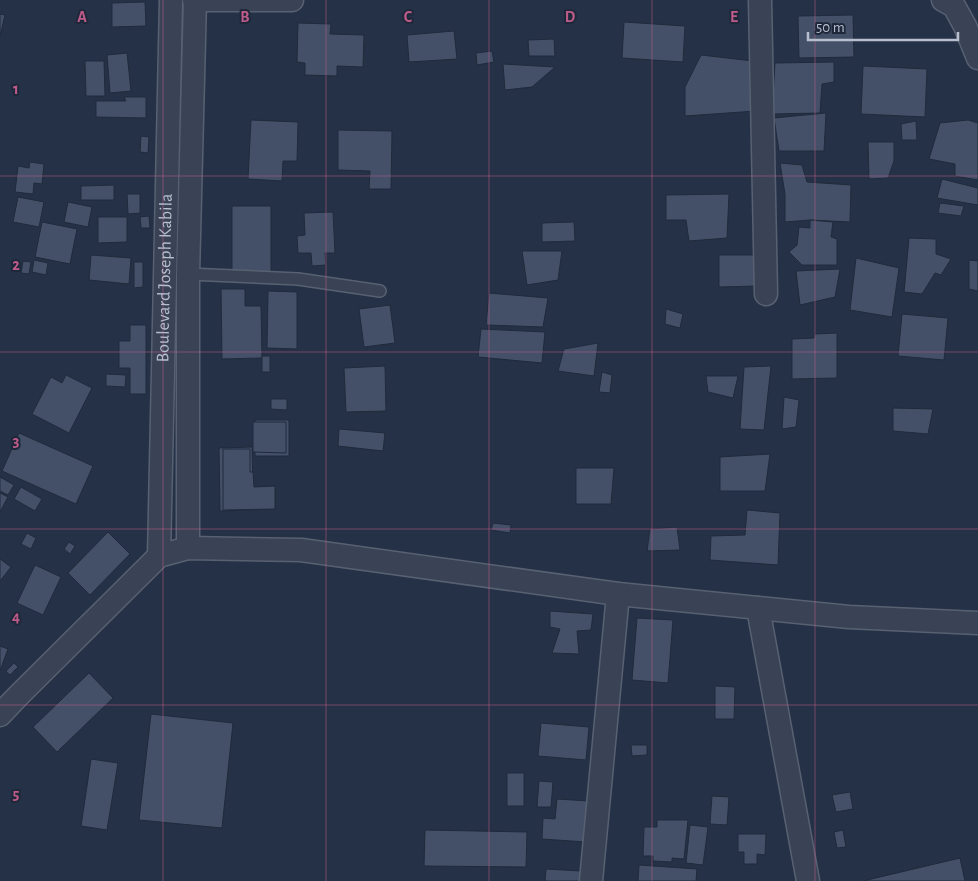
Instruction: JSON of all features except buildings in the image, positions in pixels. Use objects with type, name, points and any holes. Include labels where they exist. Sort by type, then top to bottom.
[{"type":"street","name":"Boulevard Joseph Kabila","points":[[159,556],[171,0]]},
{"type":"street","name":"Boulevard Joseph Kabila","points":[[188,548],[188,274],[195,0]]},
{"type":"street","points":[[195,0],[292,0]]},
{"type":"street","points":[[760,0],[766,294]]},
{"type":"street","points":[[943,0],[954,6],[965,26],[978,58]]},
{"type":"street","points":[[0,715],[9,694],[159,556],[188,548],[301,550],[618,594],[850,617],[978,624]]},
{"type":"street","points":[[591,881],[618,594]]},
{"type":"street","points":[[758,608],[808,881]]},
{"type":"lane","points":[[188,274],[298,279],[380,292]]}]
